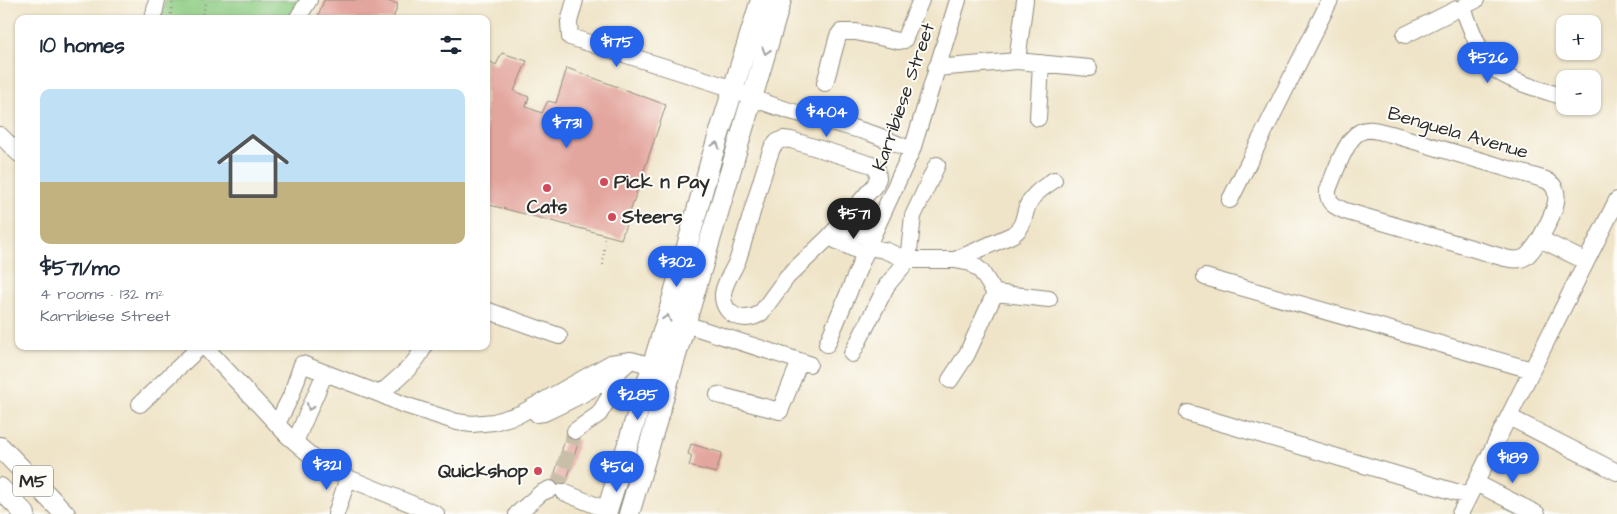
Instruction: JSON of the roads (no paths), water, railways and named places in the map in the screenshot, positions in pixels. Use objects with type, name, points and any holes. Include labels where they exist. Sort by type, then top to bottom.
[{"type":"main road","points":[[606,512],[671,305],[711,160],[761,0]]},
{"type":"main road","points":[[629,514],[781,0]]},
{"type":"main road","name":"M5","points":[[0,447],[65,514]]},
{"type":"main road","name":"M5","points":[[0,488],[24,514]]},
{"type":"street","points":[[154,15],[157,0]]},
{"type":"street","points":[[299,15],[308,0]]},
{"type":"street","points":[[575,0],[569,22],[570,37],[734,89],[752,98],[874,134],[912,150]]},
{"type":"street","points":[[825,83],[838,36],[841,32],[856,32],[898,41],[904,40],[921,0]]},
{"type":"street","name":"Karribiese Street","points":[[826,344],[912,150],[958,0]]},
{"type":"street","points":[[1017,61],[1025,0]]},
{"type":"street","points":[[1230,200],[1330,0]]},
{"type":"street","points":[[1405,35],[1464,4],[1486,59],[1492,67],[1510,78],[1556,94]]},
{"type":"street","points":[[936,68],[1017,61],[1089,68]]},
{"type":"street","points":[[1038,118],[1040,63]]},
{"type":"street","name":"Benguela Avenue","points":[[1373,130],[1391,134],[1552,183],[1557,194],[1556,203],[1540,239],[1525,258],[1517,260],[1505,258],[1345,211],[1330,202],[1328,190],[1347,146],[1356,135],[1360,132],[1373,130]]},
{"type":"street","points":[[0,136],[15,150]]},
{"type":"street","points":[[784,139],[791,140],[872,165],[877,169],[878,178],[875,185],[834,231],[787,277],[761,313],[747,319],[732,315],[727,308],[723,294],[737,260],[769,155],[777,142],[784,139]]},
{"type":"street","points":[[852,354],[887,285],[908,260],[913,216],[937,165]]},
{"type":"street","points":[[955,260],[1018,230],[1022,226],[1032,198],[1054,180]]},
{"type":"street","points":[[1460,514],[1617,200]]},
{"type":"street","points":[[834,231],[868,247],[884,250],[908,260],[955,260],[971,263],[981,271],[995,293]]},
{"type":"street","points":[[1540,239],[1586,261]]},
{"type":"street","points":[[1205,277],[1532,370]]},
{"type":"street","points":[[995,293],[1049,299]]},
{"type":"street","points":[[950,380],[967,354],[995,293]]},
{"type":"street","points":[[490,311],[559,336]]},
{"type":"street","points":[[686,324],[805,363],[780,411],[718,395]]},
{"type":"street","points":[[140,404],[198,350]]},
{"type":"street","points":[[206,350],[295,442],[322,464],[348,478],[436,514]]},
{"type":"street","points":[[380,394],[410,369],[422,350]]},
{"type":"street","points":[[544,413],[618,373],[630,360]]},
{"type":"street","points":[[277,424],[291,396],[302,364],[427,413],[472,424],[494,422],[520,414],[611,363],[630,360],[671,371]]},
{"type":"street","points":[[295,442],[325,373]]},
{"type":"street","points":[[575,431],[599,414],[610,398],[618,373]]},
{"type":"street","points":[[520,414],[562,413],[585,405],[596,393],[599,384]]},
{"type":"street","points":[[585,405],[592,420]]},
{"type":"street","points":[[1188,413],[1472,489],[1537,514]]},
{"type":"street","points":[[1509,417],[1617,472]]},
{"type":"street","points":[[336,514],[348,478]]},
{"type":"street","points":[[517,514],[541,493],[557,491],[606,512]]},
{"type":"tunnel","points":[[557,490],[575,431]]},
{"type":"place","name":"Pick n Pay","points":[[604,182]]},
{"type":"place","name":"Cats","points":[[547,188]]},
{"type":"place","name":"Steers","points":[[612,217]]},
{"type":"place","name":"Quickshop","points":[[538,471]]}]
